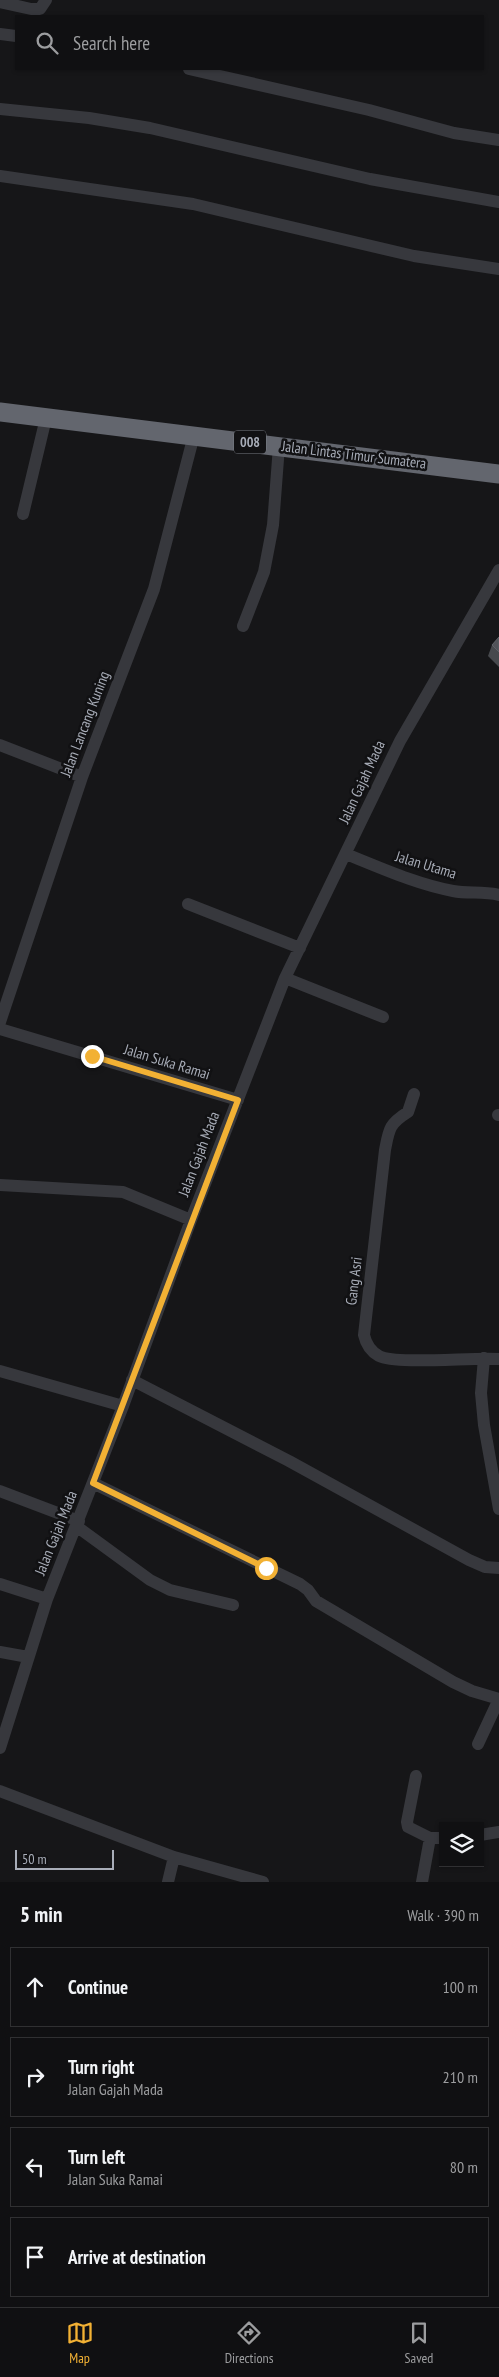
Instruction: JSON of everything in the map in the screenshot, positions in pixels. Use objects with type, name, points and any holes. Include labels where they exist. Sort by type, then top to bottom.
[{"type":"highway","name":"Jalan Lintas Timur Sumatera","points":[[0,412],[499,474]]},
{"type":"street","points":[[1,1],[40,9],[46,0]]},
{"type":"street","points":[[0,34],[15,36]]},
{"type":"street","points":[[194,70],[369,110],[454,133],[499,140]]},
{"type":"street","points":[[0,109],[88,118],[150,128],[379,181],[499,202]]},
{"type":"street","points":[[0,176],[193,204],[414,256],[499,269]]},
{"type":"street","points":[[23,514],[46,418]]},
{"type":"street","name":"Jalan Lancang Kuning","points":[[0,1022],[82,777],[154,589],[194,435]]},
{"type":"street","points":[[243,626],[264,572],[273,525],[279,446]]},
{"type":"street","name":"Jalan Gajah Mada","points":[[0,1748],[47,1600],[123,1406],[191,1220],[285,978],[400,741],[499,570]]},
{"type":"street","points":[[0,746],[82,777]]},
{"type":"street","name":"Jalan Utama","points":[[346,854],[425,885],[456,892],[480,892],[499,895]]},
{"type":"street","points":[[188,904],[300,948]]},
{"type":"street","points":[[285,978],[383,1017]]},
{"type":"street","name":"Jalan Suka Ramai","points":[[0,1029],[238,1100]]},
{"type":"street","name":"Gang Asri","points":[[414,1094],[408,1112],[390,1126],[385,1150],[364,1335],[366,1343],[370,1349],[380,1356],[401,1360],[499,1359]]},
{"type":"street","points":[[0,1185],[123,1192],[191,1220]]},
{"type":"street","points":[[484,1358],[481,1393],[484,1425],[499,1509]]},
{"type":"street","points":[[0,1371],[123,1406]]},
{"type":"street","points":[[132,1380],[289,1461],[469,1560],[485,1567],[499,1568]]},
{"type":"street","points":[[93,1483],[300,1584],[308,1590],[316,1601],[453,1682],[472,1691],[499,1699],[478,1744]]},
{"type":"street","points":[[0,1491],[77,1524],[157,1583],[170,1590],[233,1605]]},
{"type":"street","points":[[0,1584],[47,1600]]},
{"type":"street","points":[[0,1652],[28,1657]]},
{"type":"street","points":[[416,1776],[407,1822],[408,1827],[436,1838],[422,1882]]},
{"type":"street","points":[[0,1791],[174,1857],[263,1882]]},
{"type":"street","points":[[484,1834],[499,1832]]},
{"type":"street","points":[[168,1882],[174,1857]]},
{"type":"building","points":[[499,637],[499,652],[492,645]]},
{"type":"route","points":[[92,1056],[238,1100],[93,1483],[266,1568]]}]
